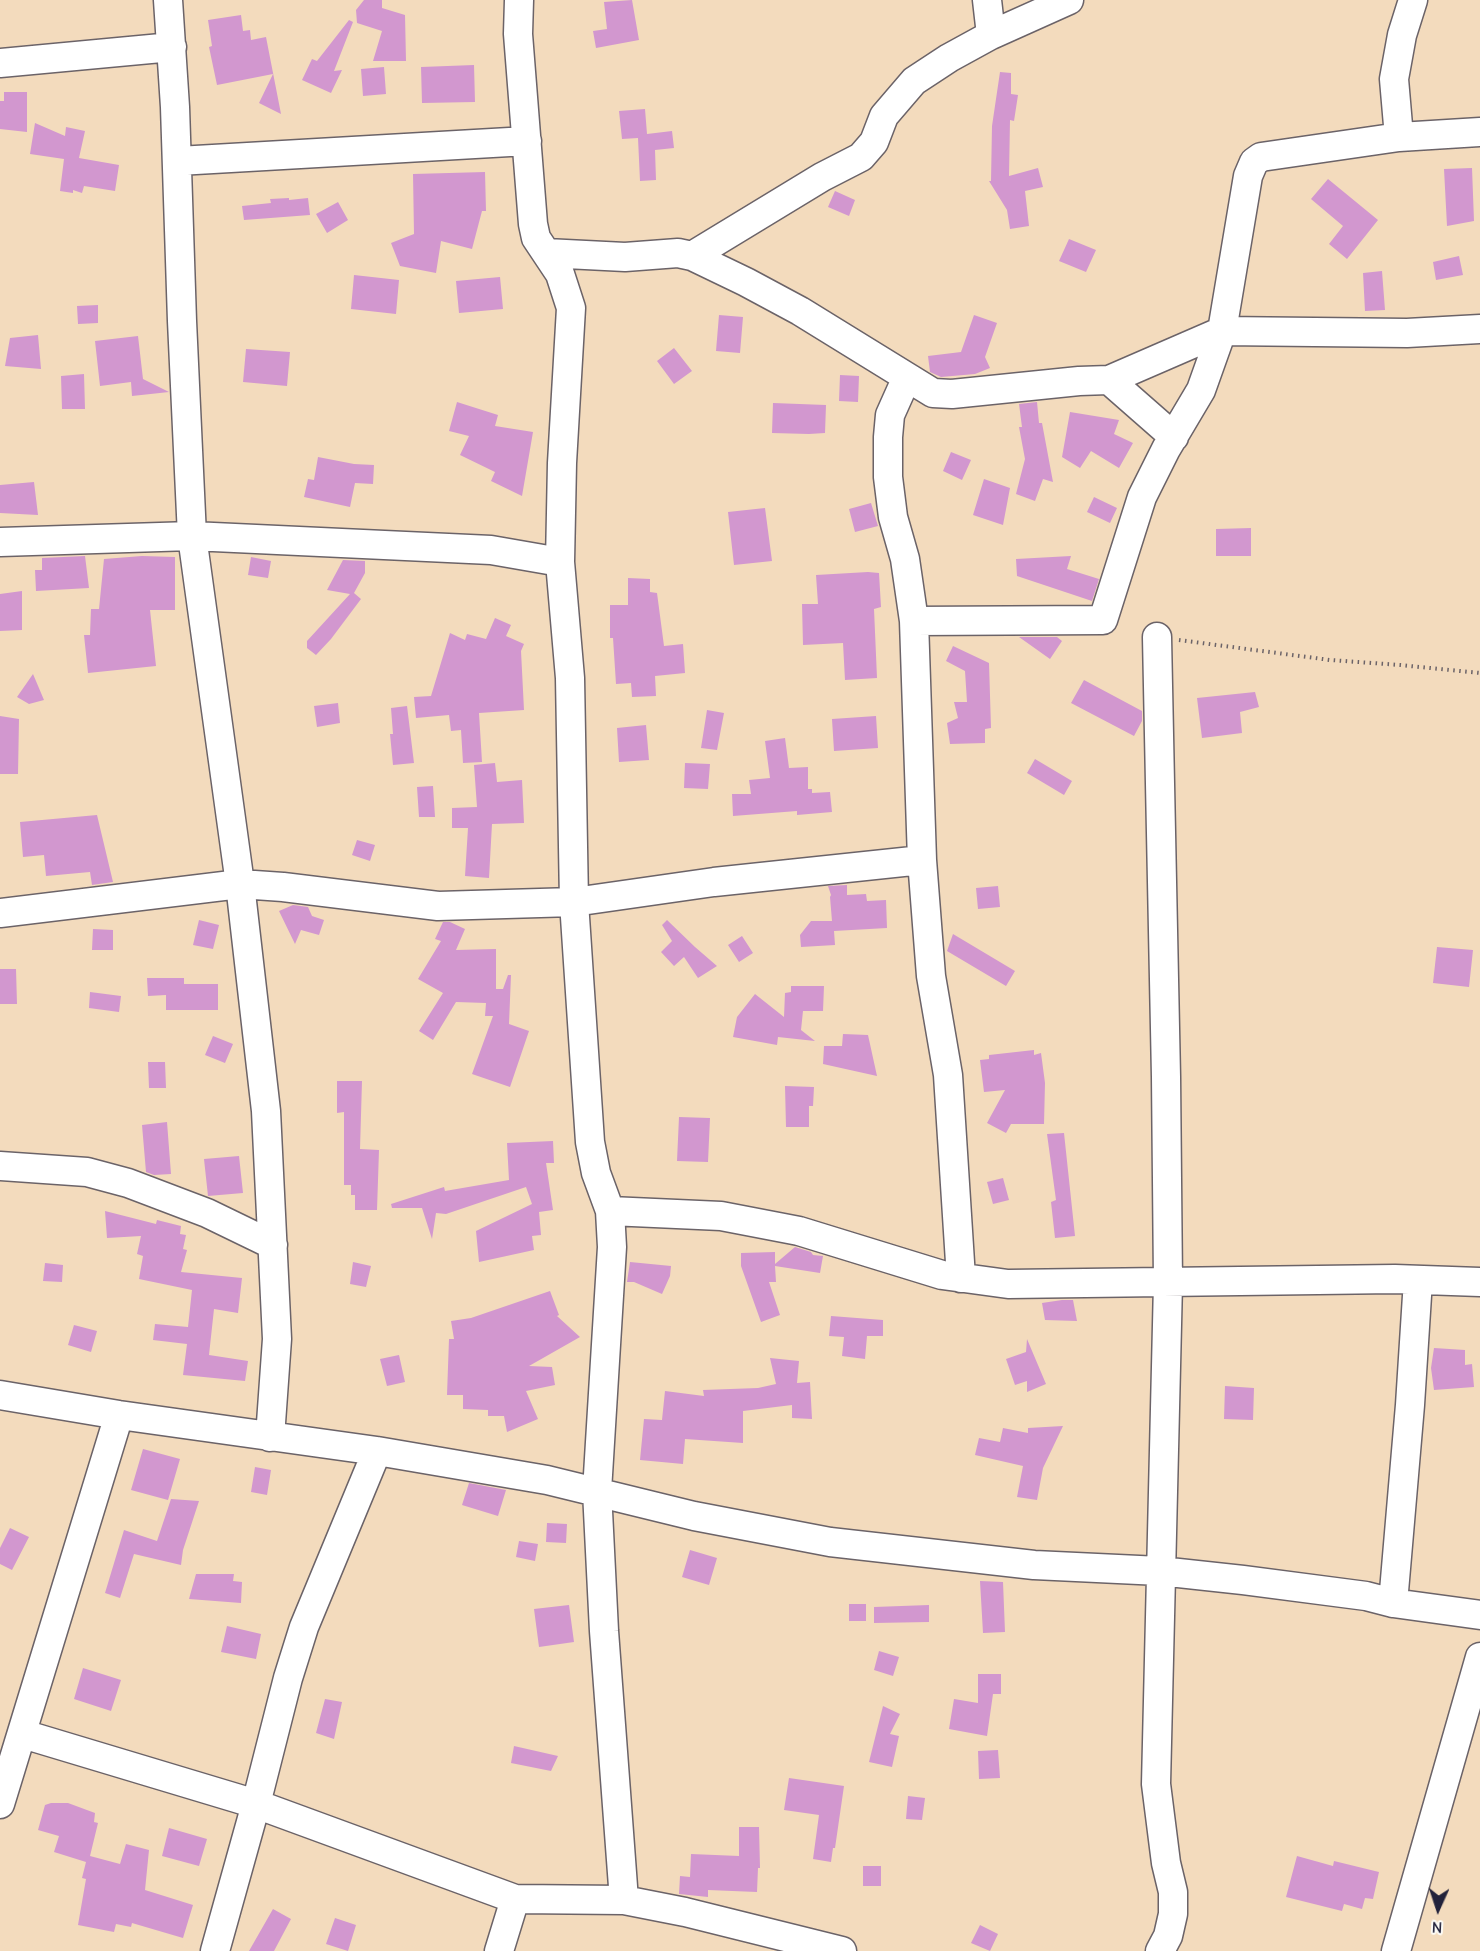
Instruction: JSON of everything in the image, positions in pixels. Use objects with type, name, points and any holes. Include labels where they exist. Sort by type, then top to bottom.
[{"type":"street","points":[[168,0],[178,161],[182,321],[192,536],[240,884],[266,1111],[277,1339],[270,1437]]},
{"type":"street","points":[[519,0],[518,34],[533,225],[536,238],[560,274],[571,308],[562,463],[560,561],[570,678],[574,902],[590,1142],[596,1173],[610,1210],[612,1247],[597,1491],[604,1631],[624,1900]]},
{"type":"street","points":[[987,0],[991,35]]},
{"type":"street","points":[[692,255],[822,177],[861,157],[874,142],[884,116],[914,81],[991,35],[1069,0]]},
{"type":"street","points":[[1399,137],[1394,79],[1402,35],[1413,0]]},
{"type":"street","points":[[0,63],[172,47]]},
{"type":"street","points":[[914,621],[1103,620],[1142,497],[1202,390],[1222,332],[1248,176],[1254,162],[1261,157],[1399,137],[1480,132]]},
{"type":"street","points":[[178,161],[527,141]]},
{"type":"street","points":[[546,253],[625,257],[678,253],[692,255],[800,311],[933,393],[952,394],[1109,380],[1222,332],[1407,333],[1480,329]]},
{"type":"street","points":[[906,377],[890,416],[888,477],[893,517],[905,559],[914,621],[922,860],[931,976],[948,1075],[961,1278]]},
{"type":"street","points":[[1109,380],[1174,437]]},
{"type":"street","points":[[0,542],[192,536],[491,550],[560,561]]},
{"type":"street","points":[[1157,637],[1168,1283],[1156,1784],[1166,1863],[1173,1892],[1173,1914],[1168,1936],[1160,1951]]},
{"type":"street","points":[[0,913],[240,884],[294,888],[438,906],[574,902],[714,882],[922,860]]},
{"type":"street","points":[[0,1166],[87,1172],[128,1183],[207,1213],[273,1245]]},
{"type":"street","points":[[610,1210],[722,1216],[800,1231],[942,1275],[1008,1284],[1418,1280],[1480,1282]]},
{"type":"street","points":[[1393,1604],[1418,1280]]},
{"type":"street","points":[[0,1395],[119,1415],[377,1451],[547,1480],[694,1516],[830,1542],[1034,1566],[1160,1571],[1366,1596],[1393,1604],[1480,1615]]},
{"type":"street","points":[[0,1804],[119,1415]]},
{"type":"street","points":[[215,1951],[288,1678],[304,1627],[377,1451]]},
{"type":"street","points":[[1395,1951],[1480,1658]]},
{"type":"street","points":[[23,1734],[256,1804],[515,1899],[624,1900],[685,1912],[842,1951]]},
{"type":"street","points":[[499,1951],[515,1899]]},
{"type":"path","points":[[1157,637],[1330,660],[1480,673]]},
{"type":"building","points":[[364,0],[382,0],[382,8],[405,15],[406,61],[373,61],[382,31],[357,23],[356,10]]},
{"type":"building","points":[[632,0],[639,40],[596,48],[593,31],[607,29],[604,2]]},
{"type":"building","points":[[241,15],[243,31],[250,30],[251,40],[266,37],[281,114],[259,103],[273,74],[217,85],[209,47],[212,46],[208,20]]},
{"type":"building","points":[[349,20],[353,22],[334,71],[342,70],[331,93],[302,80],[312,59],[317,61]]},
{"type":"building","points":[[474,65],[475,102],[422,103],[421,67]]},
{"type":"building","points":[[384,67],[386,94],[363,96],[361,69]]},
{"type":"building","points":[[1000,72],[1011,73],[1011,94],[1018,95],[1014,121],[1010,120],[1009,176],[1038,168],[1043,187],[1025,191],[1029,226],[1010,229],[1007,210],[989,181],[991,181],[992,126]]},
{"type":"building","points":[[4,92],[27,92],[27,132],[0,129],[0,101],[4,101]]},
{"type":"building","points":[[645,109],[647,134],[672,131],[674,148],[655,150],[656,180],[640,181],[638,138],[622,139],[619,111]]},
{"type":"building","points":[[35,123],[65,136],[66,127],[85,131],[79,158],[119,165],[115,191],[84,186],[82,193],[73,190],[73,193],[60,191],[64,159],[30,154]]},
{"type":"building","points":[[1472,168],[1474,221],[1447,226],[1444,169]]},
{"type":"building","points":[[485,172],[486,211],[482,211],[472,249],[441,241],[436,273],[400,266],[391,243],[414,234],[413,174]]},
{"type":"building","points":[[1328,179],[1378,220],[1347,259],[1329,244],[1343,226],[1311,199]]},
{"type":"building","points":[[835,191],[855,200],[849,216],[828,207]]},
{"type":"building","points":[[289,198],[289,200],[308,198],[310,215],[244,220],[242,206],[271,203],[270,199]]},
{"type":"building","points":[[338,202],[348,220],[327,233],[316,214]]},
{"type":"building","points":[[1069,239],[1096,250],[1086,272],[1059,261]]},
{"type":"building","points":[[1459,256],[1463,275],[1436,280],[1433,262]]},
{"type":"building","points":[[1382,271],[1385,310],[1365,311],[1363,273]]},
{"type":"building","points":[[354,275],[399,280],[396,314],[351,309]]},
{"type":"building","points":[[500,277],[503,309],[459,313],[456,281]]},
{"type":"building","points":[[98,305],[98,323],[78,324],[77,306]]},
{"type":"building","points":[[719,315],[743,317],[740,353],[716,351]]},
{"type":"building","points":[[974,315],[997,323],[985,357],[990,368],[975,374],[941,377],[930,372],[928,356],[961,352]]},
{"type":"building","points":[[38,335],[41,369],[5,366],[10,338]]},
{"type":"building","points":[[138,336],[143,379],[169,392],[132,396],[131,382],[100,386],[95,341]]},
{"type":"building","points":[[674,348],[692,371],[674,384],[657,361]]},
{"type":"building","points":[[246,349],[290,352],[287,386],[243,382]]},
{"type":"building","points":[[84,374],[85,409],[62,409],[61,376]]},
{"type":"building","points":[[840,375],[859,376],[858,402],[839,401]]},
{"type":"building","points":[[457,402],[498,415],[495,426],[533,432],[522,496],[491,481],[495,472],[460,455],[469,436],[449,431]]},
{"type":"building","points":[[1037,402],[1039,423],[1042,423],[1053,482],[1043,479],[1035,501],[1016,494],[1025,459],[1019,427],[1022,427],[1019,404]]},
{"type":"building","points":[[773,403],[826,405],[825,433],[772,433]]},
{"type":"building","points":[[1070,412],[1119,420],[1114,434],[1133,443],[1119,468],[1091,451],[1080,468],[1062,457]]},
{"type":"building","points":[[951,452],[971,460],[962,480],[943,471]]},
{"type":"building","points":[[318,457],[354,464],[374,465],[373,484],[355,483],[350,507],[304,497],[308,479],[314,480]]},
{"type":"building","points":[[984,479],[1010,488],[1003,525],[973,515]]},
{"type":"building","points":[[34,482],[38,515],[0,513],[0,485]]},
{"type":"building","points":[[1094,497],[1117,508],[1110,523],[1087,512]]},
{"type":"building","points":[[871,503],[878,526],[855,532],[849,509]]},
{"type":"building","points":[[765,508],[772,561],[734,565],[728,512]]},
{"type":"building","points":[[1251,528],[1251,556],[1216,556],[1216,529]]},
{"type":"building","points":[[85,556],[89,588],[36,591],[35,570],[42,570],[42,558]]},
{"type":"building","points":[[142,556],[175,557],[175,610],[150,610],[156,666],[88,673],[84,635],[90,635],[91,609],[99,609],[104,559]]},
{"type":"building","points":[[1071,556],[1067,569],[1099,579],[1092,601],[1017,576],[1016,559]]},
{"type":"building","points":[[251,557],[271,561],[268,578],[248,575]]},
{"type":"building","points":[[343,560],[365,561],[365,573],[354,593],[361,599],[316,655],[307,648],[307,641],[350,594],[327,590]]},
{"type":"building","points":[[879,573],[881,607],[874,609],[877,678],[845,680],[843,643],[803,645],[802,604],[818,604],[816,575]]},
{"type":"building","points":[[628,578],[650,579],[650,592],[657,593],[664,646],[683,644],[685,673],[655,676],[656,696],[632,697],[631,683],[616,684],[613,638],[610,638],[610,605],[628,605]]},
{"type":"building","points":[[22,591],[22,630],[0,631],[0,594]]},
{"type":"building","points":[[495,618],[511,625],[506,636],[524,644],[521,651],[524,710],[479,713],[482,762],[463,763],[461,730],[451,731],[449,715],[416,718],[414,697],[431,696],[450,633],[465,640],[467,634],[486,639]]},
{"type":"building","points":[[1019,637],[1057,637],[1062,641],[1050,659]]},
{"type":"building","points":[[953,646],[989,663],[991,728],[985,729],[985,743],[950,744],[947,723],[958,718],[954,702],[967,702],[965,671],[946,661]]},
{"type":"building","points":[[33,674],[44,700],[29,704],[17,697]]},
{"type":"building","points":[[1084,680],[1142,711],[1142,721],[1134,736],[1071,703]]},
{"type":"building","points":[[1255,692],[1259,707],[1240,712],[1242,733],[1202,738],[1197,698]]},
{"type":"building","points":[[338,703],[340,723],[317,727],[314,706]]},
{"type":"building","points":[[407,706],[414,763],[393,765],[390,734],[393,734],[391,708]]},
{"type":"building","points":[[707,710],[724,713],[717,750],[701,748]]},
{"type":"building","points":[[0,716],[19,719],[18,774],[0,774]]},
{"type":"building","points":[[876,716],[878,748],[834,751],[832,719]]},
{"type":"building","points":[[646,725],[649,760],[619,762],[617,728]]},
{"type":"building","points":[[785,738],[789,768],[808,767],[808,789],[812,789],[812,793],[830,792],[832,812],[797,815],[797,811],[733,816],[732,794],[751,794],[749,780],[770,778],[765,741]]},
{"type":"building","points":[[1035,759],[1072,781],[1064,795],[1027,773]]},
{"type":"building","points":[[495,763],[497,782],[522,780],[524,823],[492,824],[489,878],[465,876],[468,828],[452,828],[452,808],[477,807],[474,765]]},
{"type":"building","points":[[685,763],[710,764],[708,789],[684,788]]},
{"type":"building","points":[[433,786],[435,817],[419,817],[417,787]]},
{"type":"building","points":[[97,815],[113,882],[92,885],[90,872],[46,876],[44,855],[23,857],[20,822]]},
{"type":"building","points":[[357,840],[375,845],[370,861],[352,855]]},
{"type":"building","points":[[847,885],[847,895],[866,894],[867,901],[886,900],[887,928],[834,931],[835,945],[801,947],[800,935],[811,921],[832,921],[831,895],[828,886]]},
{"type":"building","points":[[998,886],[1000,907],[978,909],[976,888]]},
{"type":"building","points":[[293,905],[308,907],[312,916],[324,920],[319,935],[301,930],[295,944],[279,911]]},
{"type":"building","points":[[199,920],[219,925],[213,949],[193,945]]},
{"type":"building","points":[[667,920],[717,966],[698,978],[684,957],[674,966],[661,952],[672,941],[662,925]]},
{"type":"building","points":[[443,922],[450,922],[465,929],[456,950],[496,949],[496,989],[503,989],[508,975],[511,975],[509,1024],[529,1031],[510,1087],[472,1074],[493,1016],[485,1016],[486,1003],[456,1002],[433,1040],[419,1031],[443,993],[418,979],[441,941],[435,939]]},
{"type":"building","points":[[93,929],[113,930],[113,950],[92,950]]},
{"type":"building","points":[[953,934],[1015,971],[1006,986],[947,951]]},
{"type":"building","points":[[742,936],[753,953],[739,962],[728,945]]},
{"type":"building","points":[[1437,947],[1473,950],[1469,987],[1433,983]]},
{"type":"building","points":[[0,969],[16,969],[17,1004],[0,1004]]},
{"type":"building","points":[[147,978],[184,978],[184,984],[218,984],[218,1010],[166,1010],[166,995],[148,996]]},
{"type":"building","points":[[791,986],[824,986],[823,1011],[803,1011],[801,1030],[815,1041],[778,1037],[777,1045],[733,1037],[737,1017],[755,994],[784,1017],[785,993],[791,992]]},
{"type":"building","points":[[90,992],[121,996],[119,1012],[89,1008]]},
{"type":"building","points":[[843,1034],[868,1035],[877,1076],[823,1064],[824,1046],[842,1046]]},
{"type":"building","points":[[213,1036],[233,1044],[225,1063],[205,1055]]},
{"type":"building","points":[[1034,1050],[1034,1055],[1041,1053],[1045,1083],[1044,1124],[1011,1124],[1006,1133],[987,1123],[1005,1090],[984,1092],[980,1060],[989,1059],[989,1055]]},
{"type":"building","points":[[148,1062],[165,1062],[166,1088],[149,1088]]},
{"type":"building","points":[[337,1081],[362,1081],[360,1149],[379,1150],[377,1210],[355,1210],[355,1195],[351,1195],[351,1185],[344,1185],[344,1112],[337,1113]]},
{"type":"building","points":[[785,1086],[814,1087],[813,1106],[809,1106],[809,1127],[786,1127]]},
{"type":"building","points":[[679,1117],[710,1118],[708,1162],[677,1161]]},
{"type":"building","points":[[167,1122],[171,1174],[154,1175],[146,1172],[142,1125]]},
{"type":"building","points":[[1064,1133],[1075,1236],[1055,1238],[1051,1202],[1056,1200],[1047,1134]]},
{"type":"building","points":[[553,1141],[554,1163],[546,1163],[553,1210],[539,1212],[541,1235],[532,1236],[534,1250],[479,1262],[476,1231],[532,1204],[526,1187],[446,1214],[436,1213],[432,1239],[422,1208],[392,1208],[391,1204],[444,1187],[445,1191],[509,1180],[507,1143]]},
{"type":"building","points":[[239,1156],[243,1193],[208,1196],[204,1159]]},
{"type":"building","points":[[1003,1178],[1009,1200],[993,1204],[987,1182]]},
{"type":"building","points":[[105,1211],[156,1224],[157,1220],[181,1226],[180,1234],[186,1235],[183,1249],[187,1250],[181,1272],[242,1278],[238,1313],[214,1309],[209,1355],[248,1361],[245,1381],[183,1375],[187,1344],[153,1340],[155,1324],[188,1327],[192,1290],[139,1279],[143,1256],[137,1254],[141,1236],[107,1238]]},
{"type":"building","points":[[795,1247],[811,1252],[813,1255],[823,1256],[820,1273],[775,1266],[776,1282],[769,1282],[780,1315],[761,1322],[741,1266],[741,1253],[775,1252],[775,1264]]},
{"type":"building","points":[[353,1262],[371,1266],[366,1287],[350,1284]]},
{"type":"building","points":[[630,1262],[671,1266],[670,1276],[662,1294],[634,1282],[627,1282]]},
{"type":"building","points":[[45,1263],[63,1265],[62,1282],[43,1281]]},
{"type":"building","points":[[550,1291],[559,1315],[557,1316],[580,1337],[529,1366],[552,1367],[555,1385],[526,1391],[538,1419],[507,1432],[504,1416],[488,1416],[488,1410],[463,1409],[463,1395],[447,1395],[449,1339],[454,1339],[451,1321],[471,1318]]},
{"type":"building","points":[[1073,1300],[1077,1321],[1045,1320],[1042,1303]]},
{"type":"building","points":[[831,1316],[883,1320],[883,1336],[867,1336],[865,1359],[842,1356],[844,1337],[829,1336]]},
{"type":"building","points":[[74,1325],[97,1331],[91,1352],[68,1345]]},
{"type":"building","points":[[1027,1339],[1046,1384],[1027,1392],[1027,1381],[1015,1385],[1006,1359],[1026,1352]]},
{"type":"building","points":[[1434,1348],[1465,1350],[1465,1365],[1472,1364],[1474,1387],[1434,1390],[1431,1368]]},
{"type":"building","points":[[399,1355],[405,1382],[387,1386],[380,1359]]},
{"type":"building","points":[[770,1358],[799,1361],[797,1383],[810,1382],[812,1419],[792,1418],[792,1405],[743,1411],[743,1443],[685,1439],[683,1464],[640,1460],[644,1419],[662,1420],[665,1391],[704,1396],[703,1390],[758,1388],[776,1384]]},
{"type":"building","points":[[1225,1386],[1254,1388],[1253,1420],[1224,1419]]},
{"type":"building","points":[[1063,1426],[1043,1468],[1037,1500],[1017,1497],[1023,1466],[975,1455],[979,1438],[1000,1442],[1003,1428],[1028,1433],[1028,1428]]},
{"type":"building","points":[[143,1449],[180,1459],[168,1500],[131,1490]]},
{"type":"building","points":[[255,1467],[271,1470],[267,1495],[251,1492]]},
{"type":"building","points":[[469,1483],[506,1490],[498,1516],[462,1505]]},
{"type":"building","points":[[171,1499],[199,1501],[183,1550],[181,1565],[134,1554],[120,1598],[105,1593],[124,1530],[157,1541]]},
{"type":"building","points":[[547,1523],[567,1524],[566,1543],[546,1542]]},
{"type":"building","points":[[10,1528],[29,1537],[12,1570],[0,1564],[0,1548]]},
{"type":"building","points":[[519,1541],[538,1544],[535,1561],[516,1557]]},
{"type":"building","points":[[690,1550],[717,1558],[709,1585],[682,1577]]},
{"type":"building","points":[[196,1574],[234,1574],[233,1581],[242,1582],[241,1603],[189,1599]]},
{"type":"building","points":[[980,1581],[1003,1582],[1005,1632],[983,1633]]},
{"type":"building","points":[[849,1604],[866,1604],[866,1621],[849,1621]]},
{"type":"building","points":[[569,1605],[574,1642],[539,1647],[534,1609]]},
{"type":"building","points":[[929,1605],[929,1622],[874,1623],[874,1607]]},
{"type":"building","points":[[227,1626],[261,1634],[256,1659],[221,1652]]},
{"type":"building","points":[[879,1651],[899,1657],[893,1676],[874,1670]]},
{"type":"building","points":[[83,1668],[121,1680],[111,1711],[74,1699]]},
{"type":"building","points":[[978,1674],[1001,1674],[1001,1694],[993,1694],[987,1736],[949,1729],[954,1699],[978,1703]]},
{"type":"building","points":[[325,1699],[342,1702],[334,1739],[316,1733]]},
{"type":"building","points":[[883,1706],[900,1714],[890,1734],[899,1736],[892,1767],[869,1762]]},
{"type":"building","points":[[514,1746],[558,1756],[551,1771],[511,1763]]},
{"type":"building","points":[[998,1750],[1000,1778],[979,1779],[978,1751]]},
{"type":"building","points":[[789,1778],[844,1786],[831,1862],[813,1859],[819,1815],[784,1810]]},
{"type":"building","points":[[908,1796],[925,1798],[922,1820],[906,1819]]},
{"type":"building","points":[[68,1803],[95,1813],[94,1822],[98,1823],[90,1856],[120,1864],[126,1844],[149,1850],[145,1890],[193,1905],[183,1938],[132,1923],[131,1927],[116,1924],[114,1932],[78,1925],[86,1879],[82,1878],[86,1862],[54,1852],[59,1836],[38,1830],[45,1805]]},
{"type":"building","points":[[739,1827],[759,1827],[760,1868],[758,1868],[757,1892],[708,1890],[708,1897],[679,1894],[680,1876],[690,1877],[691,1854],[739,1856]]},
{"type":"building","points":[[169,1828],[207,1839],[199,1866],[162,1856]]},
{"type":"building","points":[[1297,1856],[1333,1866],[1334,1861],[1379,1872],[1373,1899],[1365,1898],[1362,1909],[1344,1904],[1342,1911],[1286,1897]]},
{"type":"building","points":[[863,1866],[881,1866],[881,1886],[863,1886]]},
{"type":"building","points":[[273,1909],[291,1919],[274,1951],[249,1951]]},
{"type":"building","points":[[335,1918],[356,1925],[348,1951],[326,1944]]},
{"type":"building","points":[[980,1925],[998,1934],[990,1951],[971,1943]]}]
